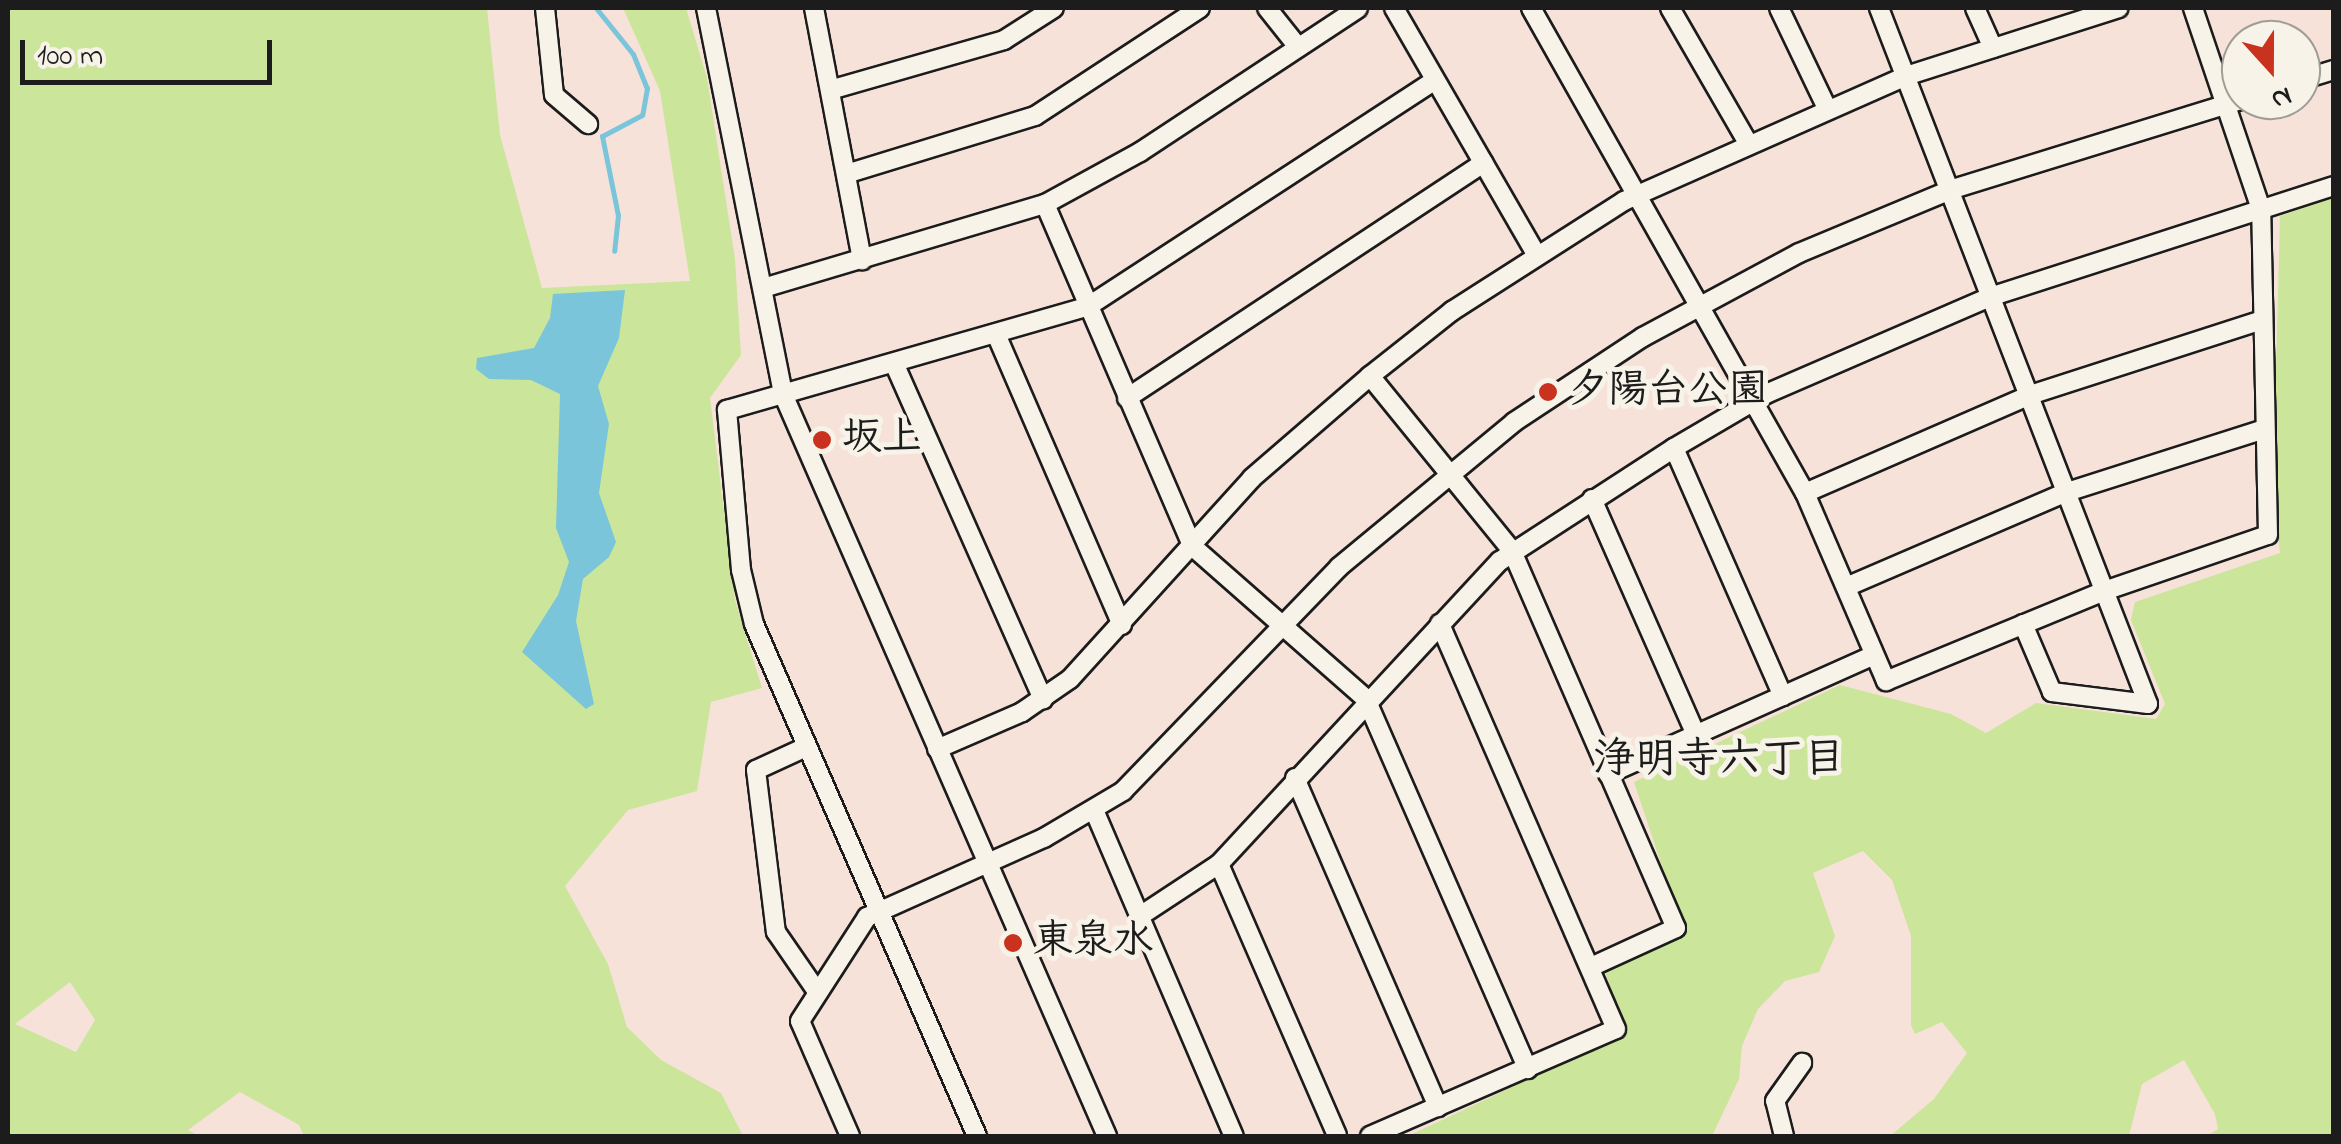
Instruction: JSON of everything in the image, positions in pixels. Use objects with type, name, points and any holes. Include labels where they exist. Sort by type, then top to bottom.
[{"type":"street","points":[[544,8],[554,95],[588,124]]},
{"type":"street","points":[[706,8],[783,394],[1107,1136]]},
{"type":"street","points":[[814,8],[862,260]]},
{"type":"street","points":[[830,90],[1004,40],[1054,8]]},
{"type":"street","points":[[846,174],[1035,116],[1200,8]]},
{"type":"street","points":[[1267,8],[1298,47]]},
{"type":"street","points":[[762,288],[1045,204],[1140,152],[1358,8]]},
{"type":"street","points":[[1394,8],[1537,256]]},
{"type":"street","points":[[1531,8],[1805,493],[1886,681],[2104,591],[2268,535],[2261,209],[2238,120]]},
{"type":"street","points":[[1670,8],[1748,144]]},
{"type":"street","points":[[1779,8],[1827,108]]},
{"type":"street","points":[[1879,8],[1954,189],[2148,704],[2052,692],[2023,624]]},
{"type":"street","points":[[1975,8],[1993,48]]},
{"type":"street","points":[[938,749],[1043,700],[1122,625],[1252,478],[1370,376],[1452,311],[1638,192],[1909,75],[2084,13],[2119,8]]},
{"type":"street","points":[[2193,8],[2221,74]]},
{"type":"street","points":[[977,1136],[806,747],[746,599],[727,410],[1088,308],[1435,80]]},
{"type":"street","points":[[850,1136],[800,1021],[816,990],[878,909],[1094,810],[1154,764],[1280,624],[1448,472],[1577,378],[1700,305],[1799,254],[1954,189],[2221,106]]},
{"type":"street","points":[[1127,398],[1483,163]]},
{"type":"street","points":[[1140,916],[1219,864],[1366,698],[1512,551],[1674,448],[1754,400],[1993,296],[2334,186]]},
{"type":"street","points":[[1045,204],[1192,546],[1366,698],[1528,1069]]},
{"type":"street","points":[[1805,493],[2030,395],[2262,320]]},
{"type":"street","points":[[996,334],[1122,625]]},
{"type":"street","points":[[894,364],[1043,700]]},
{"type":"street","points":[[1370,376],[1512,551],[1676,928],[1590,967]]},
{"type":"street","points":[[1846,587],[2067,492],[2264,428]]},
{"type":"street","points":[[1674,448],[1783,696]]},
{"type":"street","points":[[1592,499],[1696,735]]},
{"type":"street","points":[[1370,1136],[1616,1029],[1440,624]]},
{"type":"street","points":[[1608,774],[1874,655]]},
{"type":"street","points":[[806,747],[756,770],[776,932],[816,990]]},
{"type":"street","points":[[1295,778],[1438,1107]]},
{"type":"street","points":[[1094,810],[1234,1136]]},
{"type":"street","points":[[1219,864],[1338,1136]]},
{"type":"street","points":[[1784,1136],[1775,1101],[1802,1064]]},
{"type":"green space","points":[[8,8],[487,8],[500,135],[542,288],[690,281],[660,91],[623,8],[686,8],[707,78],[735,259],[741,355],[710,398],[735,600],[762,688],[711,702],[697,791],[628,810],[565,886],[608,964],[627,1027],[661,1060],[721,1093],[743,1136],[304,1136],[299,1125],[240,1092],[188,1130],[199,1136],[8,1136]],"holes":[[[70,982],[95,1020],[76,1052],[15,1024]]]},
{"type":"green space","points":[[2333,198],[2333,1136],[2207,1136],[2218,1129],[2215,1114],[2184,1060],[2142,1084],[2129,1136],[1890,1136],[1934,1099],[1967,1053],[1942,1022],[1915,1034],[1911,1025],[1911,936],[1892,880],[1863,851],[1813,873],[1835,936],[1819,972],[1785,981],[1758,1009],[1742,1046],[1739,1079],[1712,1136],[1408,1136],[1625,1034],[1604,968],[1683,930],[1634,782],[1840,685],[1951,714],[1986,733],[2036,703],[2156,719],[2165,704],[2131,620],[2135,602],[2280,553],[2273,488],[2280,216]]},
{"type":"water","points":[[625,290],[619,338],[598,386],[609,424],[599,493],[616,542],[609,557],[583,579],[576,621],[594,704],[586,709],[522,652],[558,595],[569,562],[556,528],[560,394],[531,380],[489,379],[476,369],[477,358],[534,348],[550,318],[553,294]]},
{"type":"waterway","points":[[596,8],[633,54],[647,88],[642,115],[602,136],[618,215],[614,251]]},
{"type":"place","name":"夕陽台公園","points":[[1548,392]]},
{"type":"place","name":"坂上","points":[[822,440]]},
{"type":"place","name":"東泉水","points":[[1013,943]]},
{"type":"district","name":"浄明寺六丁目","points":[[1719,761]]}]
